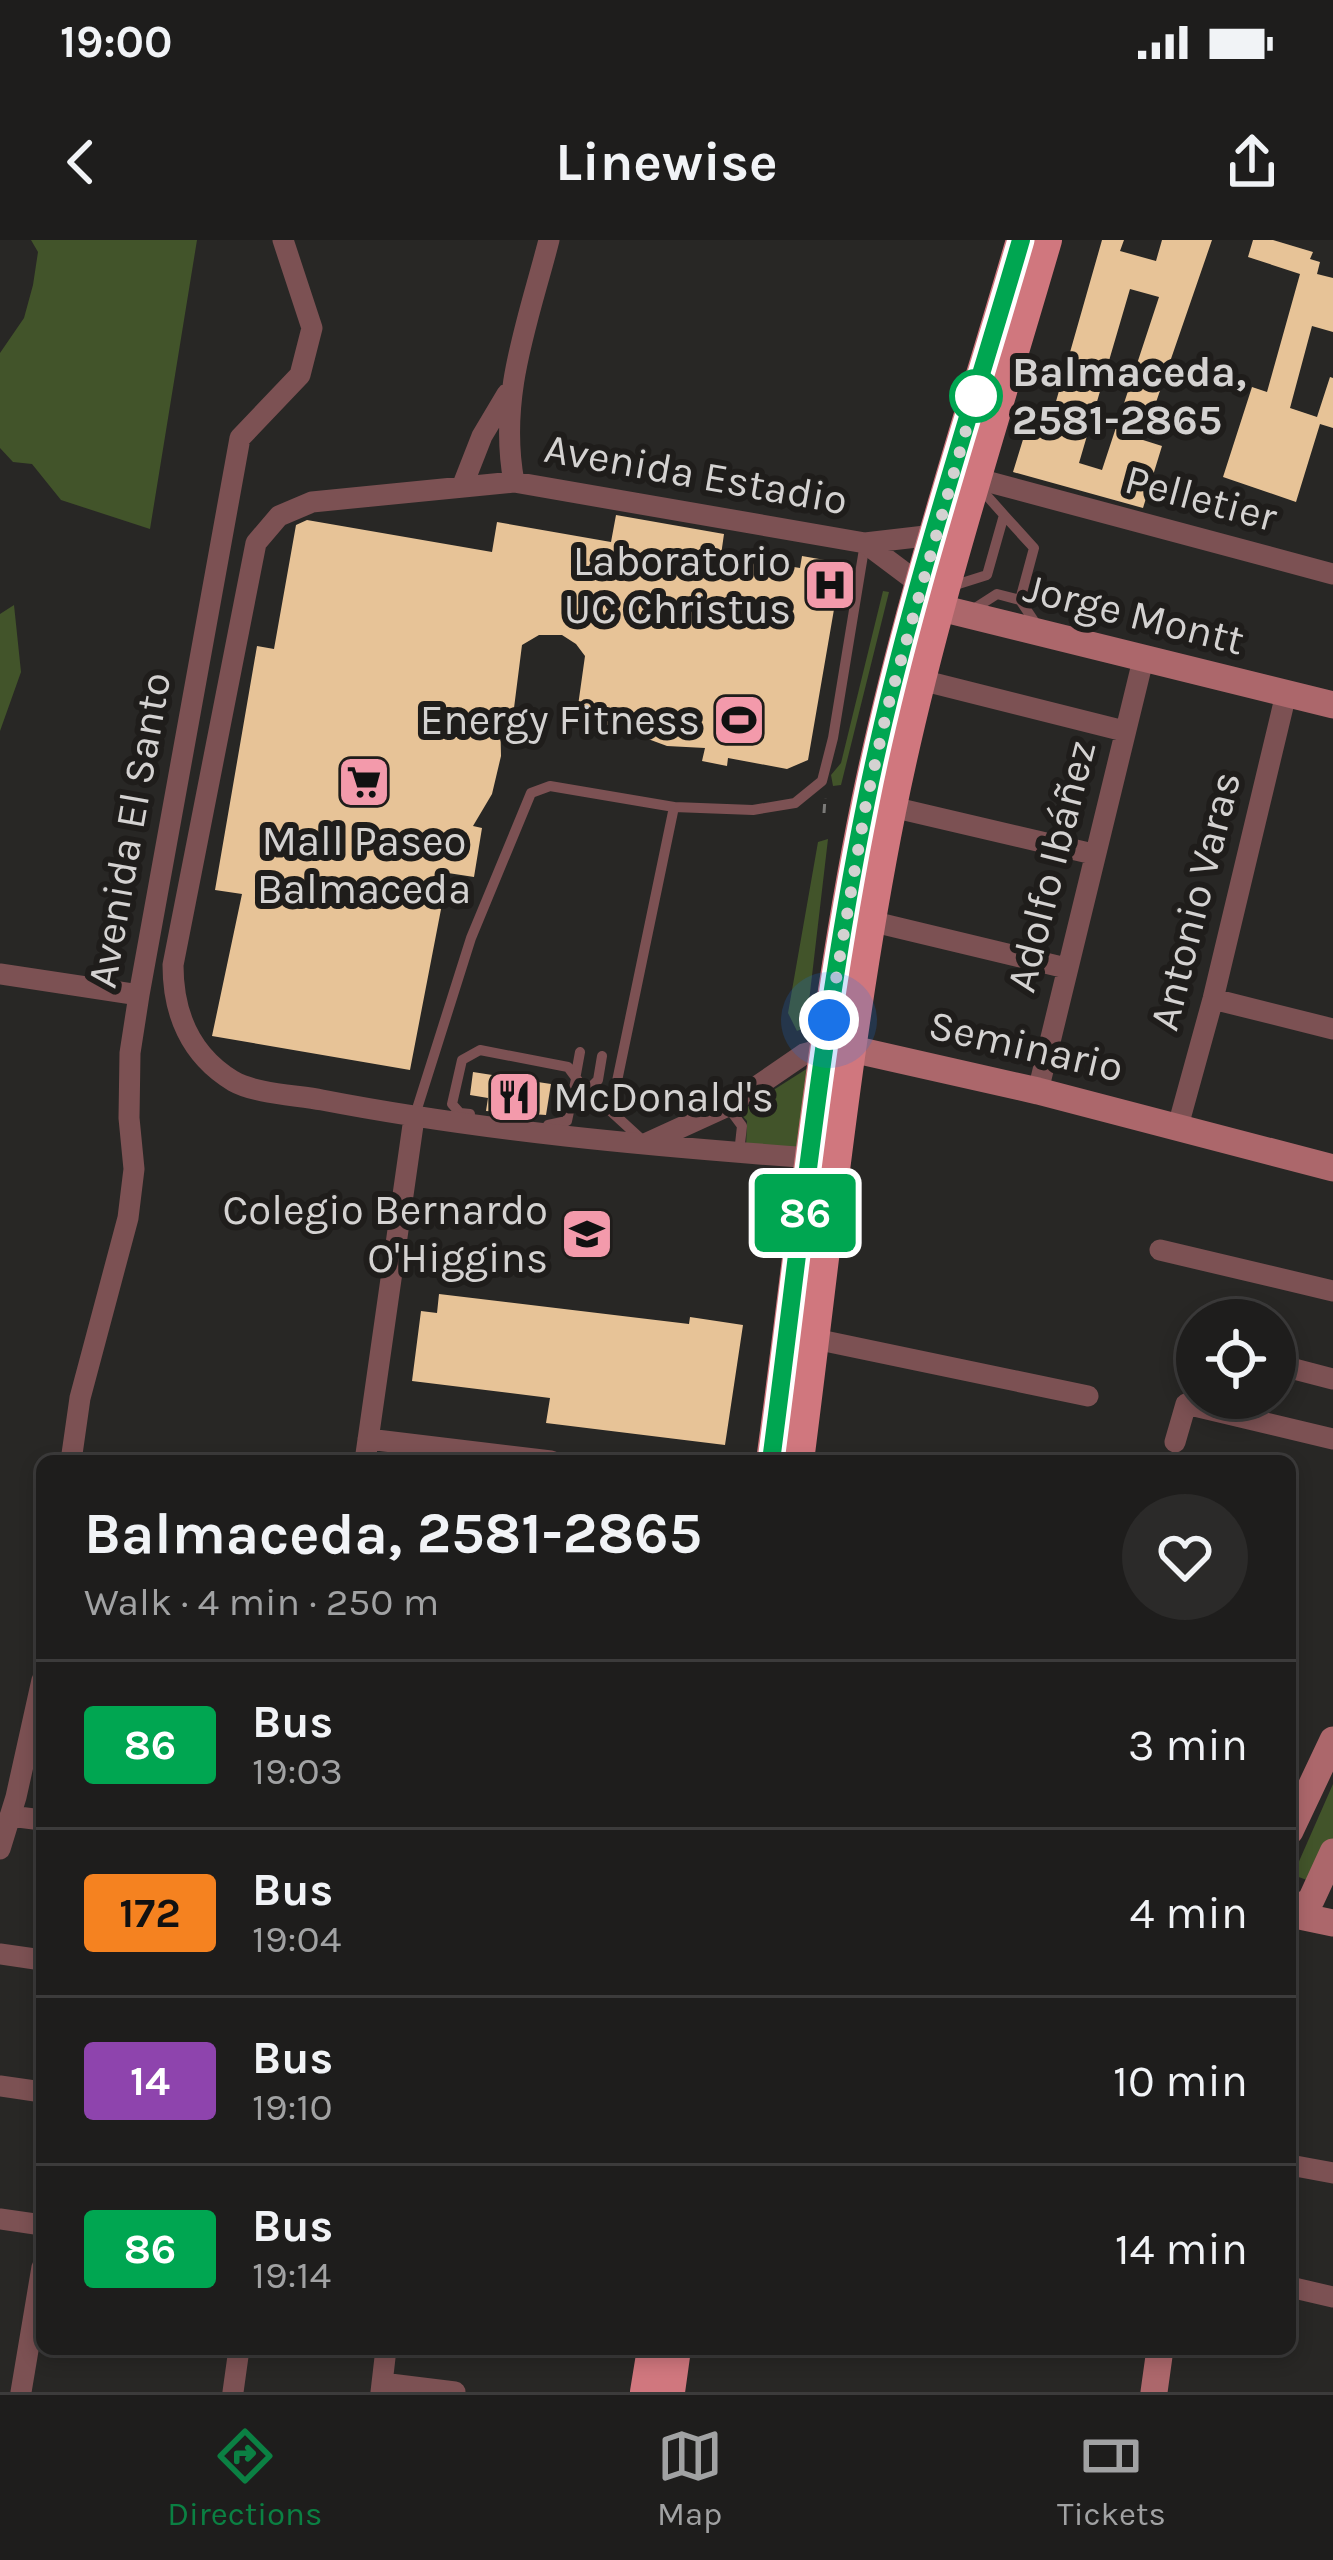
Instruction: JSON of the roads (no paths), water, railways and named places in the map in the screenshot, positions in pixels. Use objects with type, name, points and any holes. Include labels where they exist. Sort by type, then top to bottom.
[{"type":"main road","points":[[772,1455],[812,1158],[870,922],[938,600],[934,535],[1021,240]]},
{"type":"main road","points":[[800,1455],[866,804],[977,481],[1047,240]]},
{"type":"main road","points":[[645,2392],[651,2355]]},
{"type":"main road","points":[[670,2392],[675,2355]]},
{"type":"street","name":"Avenida El Santo","points":[[72,1455],[80,1398],[128,1218],[134,1169],[130,1053],[240,438],[300,375],[312,328],[283,240]]},
{"type":"street","name":"Avenida Estadio","points":[[514,482],[507,434],[510,388],[549,240]]},
{"type":"street","name":"Avenida Estadio","points":[[462,487],[482,436],[510,388]]},
{"type":"street","name":"Pelletier","points":[[977,481],[1333,574]]},
{"type":"street","name":"Avenida Estadio","points":[[812,1158],[414,1118],[235,1083],[201,1055],[180,1023],[173,965],[256,543],[279,516],[312,502],[514,482],[865,543],[934,535]]},
{"type":"street","name":"Avenida Estadio","points":[[865,543],[938,600]]},
{"type":"street","name":"Jorge Montt","points":[[938,600],[1043,635],[1333,705]]},
{"type":"street","name":"Adolfo Ibáñez","points":[[1038,1091],[1143,660]]},
{"type":"street","points":[[921,680],[1124,731]]},
{"type":"street","name":"Antonio Varas","points":[[1178,1126],[1286,694]]},
{"type":"street","points":[[892,807],[1093,854]]},
{"type":"street","points":[[870,922],[1066,968]]},
{"type":"street","points":[[0,974],[139,995]]},
{"type":"street","points":[[1213,999],[1332,1026]]},
{"type":"street","points":[[646,1143],[728,1106],[804,1054],[839,1048]]},
{"type":"street","name":"Seminario","points":[[839,1048],[1038,1091],[1333,1168]]},
{"type":"street","points":[[414,1118],[367,1450],[451,1455]]},
{"type":"street","points":[[1160,1250],[1333,1291]]},
{"type":"street","points":[[815,1339],[1088,1396]]},
{"type":"street","points":[[1296,1369],[1333,1379]]},
{"type":"street","points":[[1175,1442],[1186,1404],[1333,1439]]},
{"type":"street","points":[[0,1849],[36,1706]]},
{"type":"street","points":[[1296,1818],[1333,1740]]},
{"type":"street","points":[[10,1816],[36,1819]]},
{"type":"street","points":[[1333,1852],[1301,1908],[1333,1923]]},
{"type":"street","points":[[0,1954],[36,1959]]},
{"type":"street","points":[[0,2086],[36,2091]]},
{"type":"street","points":[[1296,2165],[1333,2174]]},
{"type":"street","points":[[0,2218],[36,2224]]},
{"type":"street","points":[[1296,2288],[1333,2297]]},
{"type":"street","points":[[21,2392],[36,2303]]},
{"type":"street","points":[[233,2392],[238,2355]]},
{"type":"street","points":[[385,2355],[382,2387],[455,2392]]},
{"type":"street","points":[[1154,2392],[1159,2355]]},
{"type":"lane","points":[[977,481],[1034,548],[1020,600]]},
{"type":"lane","points":[[997,594],[987,574],[1004,515]]},
{"type":"lane","points":[[414,1118],[487,896],[531,793],[550,786],[674,807],[753,810],[795,803],[822,781],[865,543]]},
{"type":"lane","points":[[938,600],[987,574]]},
{"type":"lane","points":[[938,600],[997,594],[1020,600],[1043,635]]},
{"type":"lane","points":[[611,1110],[674,807]]},
{"type":"lane","points":[[580,1052],[576,1077],[567,1121],[552,1126],[460,1113],[452,1104],[459,1068],[467,1054],[480,1050],[568,1067],[576,1077],[588,1090],[646,1143]]},
{"type":"lane","points":[[588,1090],[598,1080],[602,1056]]},
{"type":"lane","points":[[432,1063],[459,1068]]},
{"type":"lane","points":[[728,1106],[742,1126],[739,1153]]},
{"type":"place","name":"Balmaceda, 2581-2865","points":[[976,396]]},
{"type":"place","name":"Laboratorio UC Christus","points":[[830,585]]},
{"type":"place","name":"Energy Fitness","points":[[739,720]]},
{"type":"place","name":"Mall Paseo Balmaceda","points":[[364,782]]},
{"type":"place","name":"McDonald's","points":[[514,1097]]},
{"type":"place","name":"Colegio Bernardo O'Higgins","points":[[587,1234]]}]
